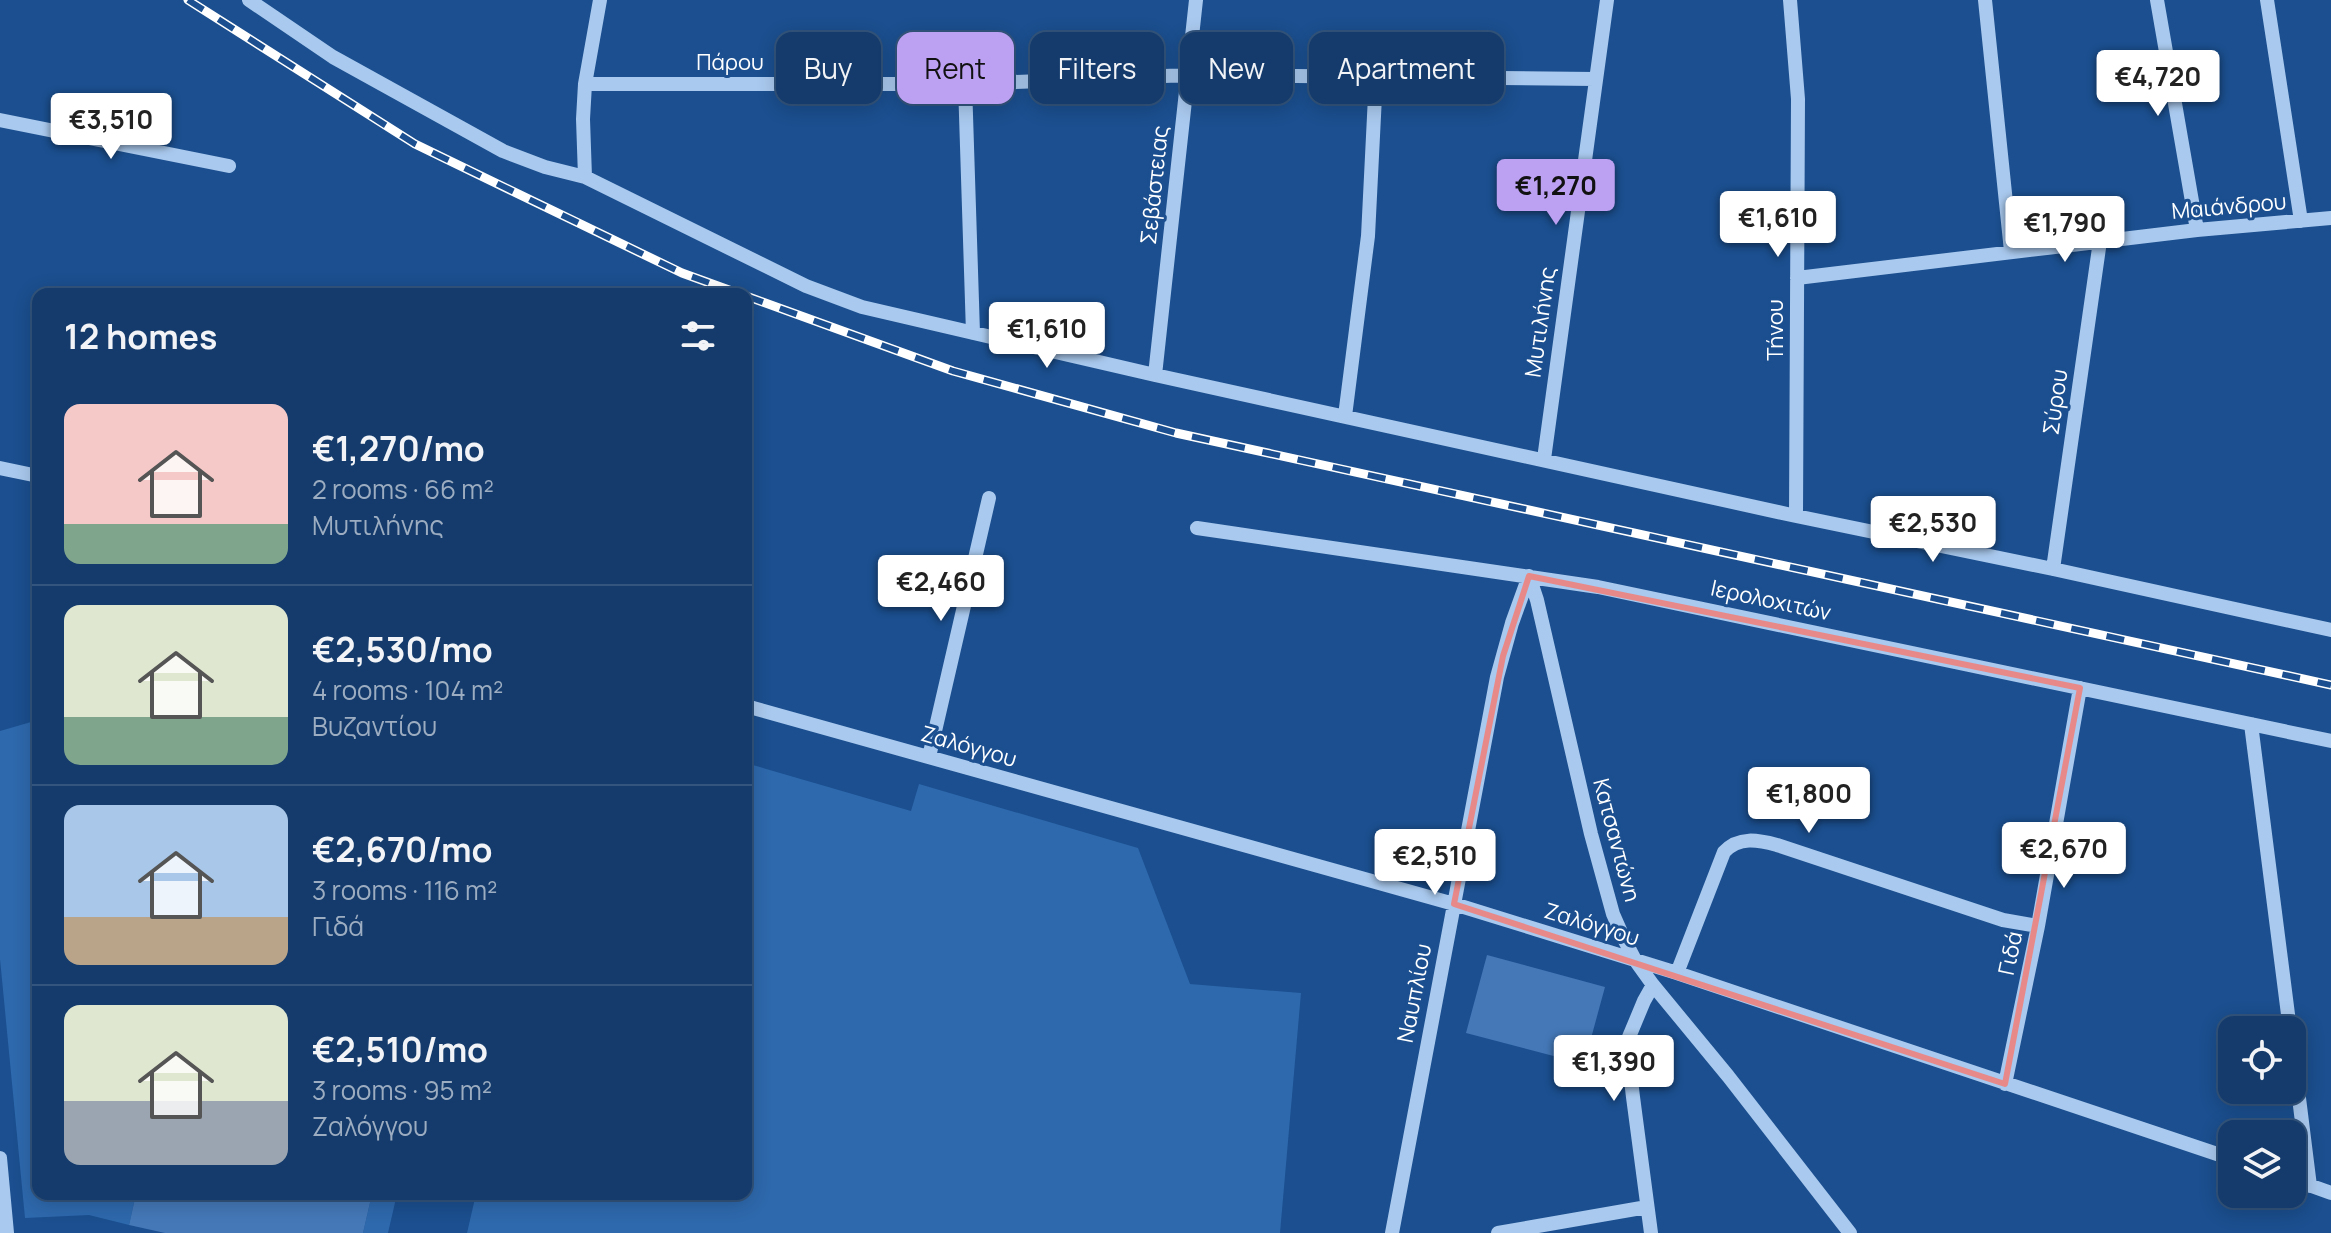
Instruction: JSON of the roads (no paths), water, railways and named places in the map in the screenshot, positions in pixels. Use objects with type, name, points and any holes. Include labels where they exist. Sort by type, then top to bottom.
[{"type":"street","points":[[249,0],[333,57],[503,151],[545,167],[585,177],[831,297],[862,307],[1796,516],[2331,630]]},
{"type":"street","points":[[585,177],[585,84],[600,0]]},
{"type":"street","name":"Σεβάστειας","points":[[1193,32],[1196,0]]},
{"type":"street","name":"Μυτιλήνης","points":[[1544,459],[1607,0]]},
{"type":"street","name":"Τήνου","points":[[1790,0],[1798,99],[1796,516]]},
{"type":"street","points":[[1985,0],[2011,251]]},
{"type":"street","points":[[2157,0],[2197,230]]},
{"type":"street","points":[[2267,0],[2301,221]]},
{"type":"street","name":"Πάρου","points":[[1014,82],[1180,75]]},
{"type":"street","name":"Πάρου","points":[[1504,78],[1595,79]]},
{"type":"street","name":"Πάρου","points":[[585,84],[897,84]]},
{"type":"street","points":[[966,104],[973,333]]},
{"type":"street","name":"Σεβάστειας","points":[[1155,375],[1186,104]]},
{"type":"street","points":[[1345,416],[1368,236],[1375,104]]},
{"type":"street","points":[[0,120],[229,166]]},
{"type":"street","name":"Μαιάνδρου","points":[[1797,278],[2197,230],[2301,221],[2330,222]]},
{"type":"street","name":"Σύρου","points":[[2053,569],[2100,241]]},
{"type":"street","points":[[0,468],[32,475]]},
{"type":"street","points":[[929,757],[989,498]]},
{"type":"street","name":"Ιερολοχιτών","points":[[1197,528],[1529,576],[1658,599],[2331,741]]},
{"type":"street","name":"Ναυπλίου","points":[[1392,1233],[1497,677],[1529,576]]},
{"type":"street","name":"Κατσαντώνη","points":[[1529,576],[1613,914],[1635,960],[1850,1233]]},
{"type":"street","name":"Γιδά","points":[[2005,1084],[2038,926],[2080,688]]},
{"type":"street","name":"Ζαλόγγου","points":[[752,708],[1454,904],[1677,973],[2218,1154]]},
{"type":"street","points":[[2251,724],[2288,1016]]},
{"type":"street","points":[[1677,973],[1724,852],[1729,847],[1750,840],[1777,845],[2003,920],[2038,926]]},
{"type":"street","points":[[1651,1233],[1630,1074],[1629,1037],[1653,985]]},
{"type":"street","points":[[2300,1104],[2310,1186]]},
{"type":"street","points":[[0,1158],[7,1233]]},
{"type":"street","points":[[2306,1184],[2331,1193]]},
{"type":"street","points":[[1498,1233],[1647,1207]]},
{"type":"railway","points":[[188,0],[415,144],[682,273],[723,288]]},
{"type":"railway","points":[[752,298],[953,371],[1176,433],[2331,685]]}]
